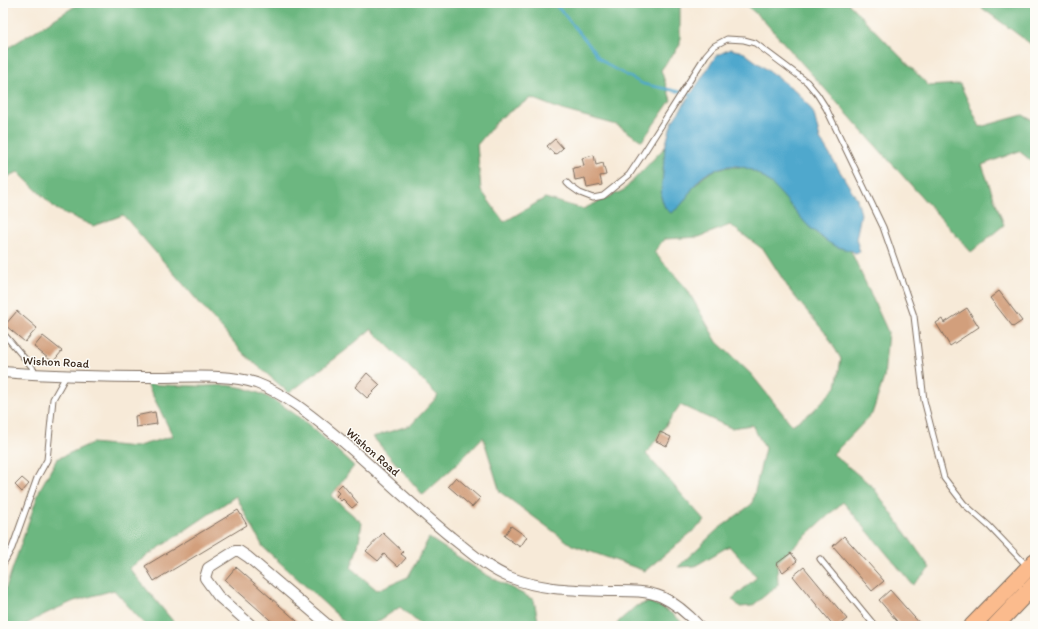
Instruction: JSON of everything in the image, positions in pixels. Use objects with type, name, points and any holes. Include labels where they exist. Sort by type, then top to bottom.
[{"type":"main road","points":[[972,626],[1032,564]]},
{"type":"main road","points":[[995,626],[1035,584]]},
{"type":"street","name":"Wishon Road","points":[[3,372],[66,376],[220,378],[253,382],[284,397],[314,418],[440,528],[476,557],[497,571],[508,577],[552,589],[623,591],[648,593],[660,596],[679,606],[699,626]]},
{"type":"street","points":[[252,626],[218,596],[205,578],[208,568],[235,551],[239,551],[248,557],[329,626]]},
{"type":"lane","points":[[567,183],[580,193],[593,198],[603,196],[629,175],[706,55],[714,46],[727,39],[744,40],[755,43],[807,82],[826,108],[883,228],[914,316],[924,400],[944,478],[964,504],[1032,564]]},
{"type":"lane","points":[[3,333],[32,367],[36,374]]},
{"type":"lane","points":[[3,564],[12,548],[37,478],[47,460],[53,399],[66,376]]},
{"type":"lane","points":[[820,559],[875,626]]},
{"type":"green space","points":[[80,3],[684,3],[680,7],[680,45],[661,70],[671,100],[642,141],[617,125],[562,110],[531,98],[500,118],[477,145],[481,190],[504,222],[545,198],[583,209],[624,190],[665,147],[661,197],[678,208],[701,179],[708,174],[724,167],[747,168],[770,182],[781,192],[800,216],[822,238],[835,245],[850,249],[888,332],[884,378],[872,414],[833,454],[873,487],[930,568],[913,585],[843,502],[777,562],[778,585],[752,606],[740,607],[732,599],[757,577],[729,546],[695,566],[678,567],[717,530],[752,504],[765,448],[752,425],[731,428],[680,405],[646,454],[705,521],[645,571],[572,545],[500,492],[483,437],[456,465],[423,495],[373,437],[411,425],[438,396],[371,329],[345,351],[289,393],[244,354],[123,215],[93,226],[56,209],[18,172],[3,179],[3,51]],"holes":[[[730,225],[764,250],[791,292],[827,335],[841,359],[836,387],[813,411],[792,425],[751,374],[717,342],[687,289],[654,252],[664,239],[699,237]]]},
{"type":"green space","points":[[744,3],[848,3],[929,86],[960,84],[980,127],[1023,115],[1035,122],[1035,164],[1019,151],[982,165],[1004,225],[971,252],[764,21]]},
{"type":"green space","points":[[982,3],[1035,3],[1035,47],[982,8]]},
{"type":"green space","points":[[147,384],[178,386],[228,385],[250,390],[283,406],[314,429],[354,466],[331,496],[362,523],[358,546],[351,568],[377,590],[408,577],[429,538],[485,574],[534,600],[539,626],[422,626],[400,607],[371,626],[349,626],[263,547],[236,496],[129,568],[177,626],[146,626],[114,590],[74,601],[23,626],[3,626],[3,596],[40,489],[57,459],[92,443],[135,447],[173,436]]},
{"type":"green space","points":[[650,602],[673,615],[684,626],[616,626],[619,621],[636,606]]},
{"type":"water","points":[[730,49],[743,52],[796,91],[809,106],[814,114],[820,139],[857,199],[861,214],[856,239],[860,252],[855,253],[850,250],[843,249],[825,240],[807,225],[772,185],[749,169],[736,166],[721,168],[705,175],[677,209],[671,213],[665,208],[661,197],[665,147],[672,122],[716,56]]},
{"type":"building","points":[[555,139],[563,148],[555,155],[547,146]]},
{"type":"building","points":[[594,155],[596,165],[603,163],[606,175],[600,176],[602,185],[587,188],[585,178],[575,180],[573,168],[584,166],[582,158]]},
{"type":"building","points":[[999,291],[1022,321],[1013,327],[990,298]]},
{"type":"building","points":[[967,308],[979,327],[950,346],[936,323],[942,319],[944,323]]},
{"type":"building","points":[[17,311],[37,328],[25,342],[5,325]]},
{"type":"building","points":[[43,336],[62,351],[53,362],[34,347]]},
{"type":"building","points":[[367,373],[380,385],[367,398],[355,387]]},
{"type":"building","points":[[155,412],[157,424],[136,427],[135,416]]},
{"type":"building","points":[[660,432],[671,437],[667,446],[656,441]]},
{"type":"building","points":[[456,477],[480,498],[472,507],[448,486]]},
{"type":"building","points":[[22,478],[29,484],[22,492],[15,485]]},
{"type":"building","points":[[342,484],[358,503],[352,508],[343,499],[341,501],[336,496],[339,493],[336,490]]},
{"type":"building","points":[[238,510],[247,525],[154,581],[145,566]]},
{"type":"building","points":[[511,526],[527,537],[520,547],[504,536]]},
{"type":"building","points":[[383,533],[403,552],[401,554],[406,558],[398,567],[384,554],[378,561],[366,551]]},
{"type":"building","points":[[844,536],[884,581],[872,591],[833,546]]},
{"type":"building","points":[[791,553],[797,561],[783,572],[776,564]]},
{"type":"building","points":[[236,567],[297,621],[293,626],[277,626],[225,580]]},
{"type":"building","points":[[804,567],[847,619],[838,626],[834,626],[793,576]]},
{"type":"building","points":[[890,590],[922,626],[901,626],[879,600]]},
{"type":"waterway","points":[[553,3],[598,57],[611,67],[643,84],[691,94]]}]
